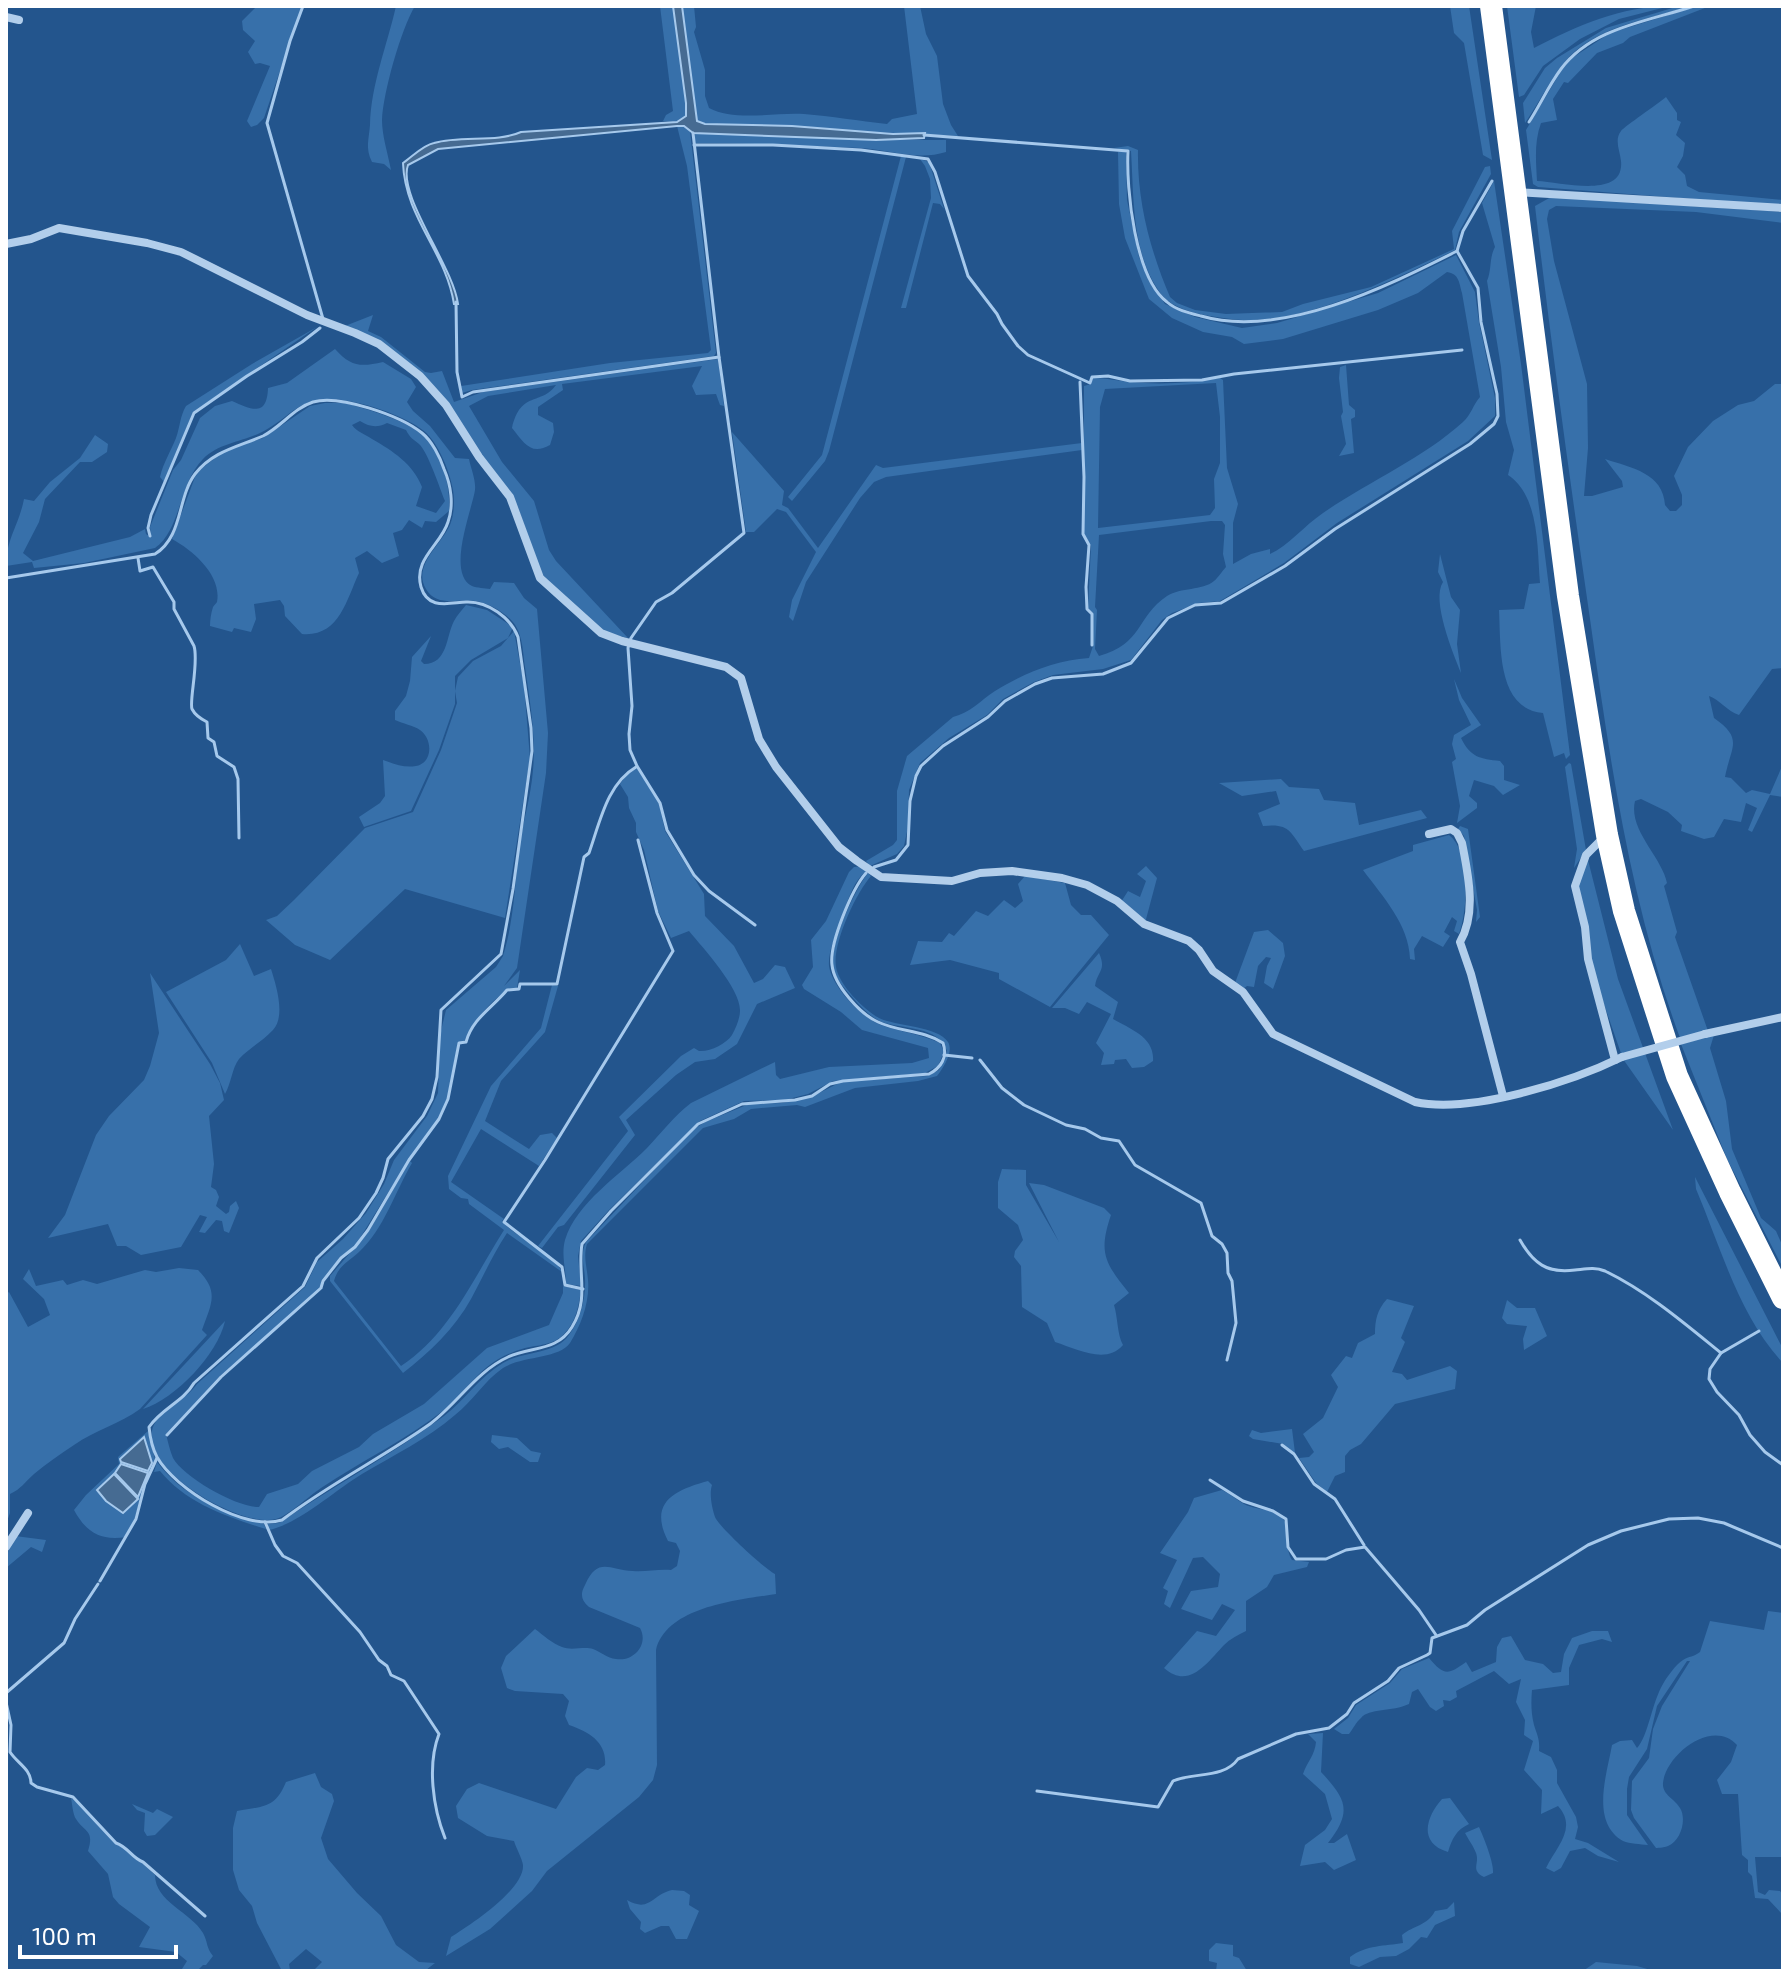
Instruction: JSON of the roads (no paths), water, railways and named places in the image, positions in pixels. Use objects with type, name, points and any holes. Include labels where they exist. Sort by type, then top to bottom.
[{"type":"highway","points":[[1491,6],[1568,596],[1607,835],[1624,911],[1677,1076],[1783,1298]]},
{"type":"street","points":[[6,17],[19,20]]},
{"type":"street","points":[[1515,192],[1783,208]]},
{"type":"street","points":[[6,244],[31,239],[59,228],[181,252],[307,315],[355,333],[399,358],[446,405],[492,476],[510,497],[540,578],[601,633],[726,667],[741,678],[759,739],[776,767],[839,847],[881,877],[952,881],[980,873],[1012,871],[1087,885],[1117,901],[1144,924],[1189,941],[1213,971],[1243,992],[1273,1034],[1415,1102],[1434,1106],[1503,1096],[1566,1080],[1618,1059],[1705,1034],[1783,1017]]},
{"type":"street","points":[[1429,834],[1451,829],[1462,843],[1470,911],[1468,928],[1460,942],[1503,1096]]},
{"type":"street","points":[[1607,835],[1586,855],[1579,867],[1575,886],[1585,927],[1588,959],[1618,1059]]},
{"type":"street","points":[[6,1547],[28,1513]]},
{"type":"waterway","points":[[303,6],[267,123],[323,319]]},
{"type":"waterway","points":[[1529,122],[1561,69],[1589,44],[1622,28],[1694,6]]},
{"type":"waterway","points":[[693,133],[719,357],[744,533],[672,593],[656,602],[631,638],[628,648],[632,706],[630,750],[660,803],[667,830],[694,875],[709,891],[755,925]]},
{"type":"waterway","points":[[924,135],[1128,151],[1135,232],[1147,274],[1156,290],[1179,309],[1232,321],[1265,321],[1332,306],[1398,280],[1457,251],[1463,231],[1492,181]]},
{"type":"waterway","points":[[694,145],[861,150],[928,159],[935,172],[968,276],[1002,324],[1028,355],[1090,383],[1092,377],[1108,376],[1130,381],[1202,380],[1462,350]]},
{"type":"waterway","points":[[874,867],[896,860],[908,845],[910,801],[921,766],[1005,701],[1052,678],[1103,674],[1131,663],[1168,618],[1195,605],[1221,603],[1285,566],[1335,529],[1470,444],[1494,424],[1498,416],[1497,394],[1481,322],[1478,288],[1457,251]]},
{"type":"waterway","points":[[456,302],[457,372],[462,397],[473,392],[719,357]]},
{"type":"waterway","points":[[150,536],[151,515],[194,413],[320,328]]},
{"type":"waterway","points":[[1080,382],[1083,534],[1089,545],[1086,587],[1087,609],[1092,614],[1092,645]]},
{"type":"waterway","points":[[6,578],[155,554],[171,538],[189,484],[202,466],[218,455],[270,432],[306,405],[324,400],[338,401],[385,414],[412,426],[429,440],[446,475],[451,509],[445,530],[421,568],[424,594],[439,604],[482,604],[498,612],[510,623],[518,637],[532,751],[501,954],[441,1010],[437,1077],[432,1099],[423,1116],[388,1159],[376,1193],[359,1218],[317,1258],[303,1286],[149,1427],[154,1450],[166,1469],[195,1494],[231,1514],[249,1520],[282,1520],[430,1424],[497,1363],[559,1341],[572,1327],[580,1306],[582,1244],[698,1124],[742,1104],[795,1100],[812,1096],[830,1084],[843,1081],[929,1074],[937,1069],[944,1057],[943,1043],[871,1018],[849,998],[834,973],[832,956],[838,931],[854,891],[866,873]]},
{"type":"waterway","points":[[138,558],[140,571],[153,567],[174,602],[174,609],[194,646],[192,709],[207,722],[208,738],[214,742],[217,756],[234,767],[238,779],[239,838]]},
{"type":"waterway","points":[[167,1435],[221,1377],[321,1288],[341,1258],[355,1247],[368,1230],[409,1160],[439,1119],[448,1099],[459,1043],[466,1042],[478,1020],[507,990],[519,989],[520,984],[557,984],[584,857],[589,853],[611,794],[626,774],[636,767]]},
{"type":"waterway","points":[[583,1289],[565,1285],[562,1267],[504,1222],[673,951],[657,913],[638,840]]},
{"type":"waterway","points":[[944,1055],[972,1058]]},
{"type":"waterway","points":[[980,1060],[1002,1088],[1024,1105],[1066,1125],[1119,1141],[1135,1165],[1201,1203],[1212,1236],[1227,1253],[1228,1273],[1232,1281],[1236,1323],[1227,1360]]},
{"type":"waterway","points":[[1520,1240],[1536,1261],[1549,1268],[1565,1271],[1598,1269],[1621,1279],[1721,1353],[1710,1369],[1709,1379],[1739,1415],[1750,1435],[1765,1452],[1783,1465]]},
{"type":"waterway","points":[[1721,1353],[1759,1331]]},
{"type":"waterway","points":[[1282,1445],[1294,1454],[1314,1484],[1335,1499],[1364,1545]]},
{"type":"waterway","points":[[100,1581],[136,1519],[145,1484],[157,1458]]},
{"type":"waterway","points":[[1210,1480],[1243,1501],[1286,1519],[1288,1547],[1296,1559],[1326,1559],[1346,1550],[1365,1547],[1419,1610],[1436,1635]]},
{"type":"waterway","points":[[1037,1791],[1158,1807],[1173,1781],[1225,1770],[1238,1759],[1296,1734],[1329,1728],[1347,1714],[1354,1703],[1388,1681],[1399,1668],[1430,1653],[1432,1638],[1467,1625],[1485,1610],[1588,1545],[1621,1531],[1669,1519],[1698,1518],[1724,1523],[1783,1548]]},
{"type":"waterway","points":[[265,1522],[283,1556],[297,1563],[360,1632],[391,1675],[404,1681],[439,1734],[432,1773],[437,1813],[445,1838]]},
{"type":"waterway","points":[[6,1693],[64,1643],[75,1619],[98,1584]]},
{"type":"waterway","points":[[6,1702],[11,1725],[10,1752],[26,1770],[31,1783],[73,1797],[116,1843],[143,1862],[205,1916]]}]
